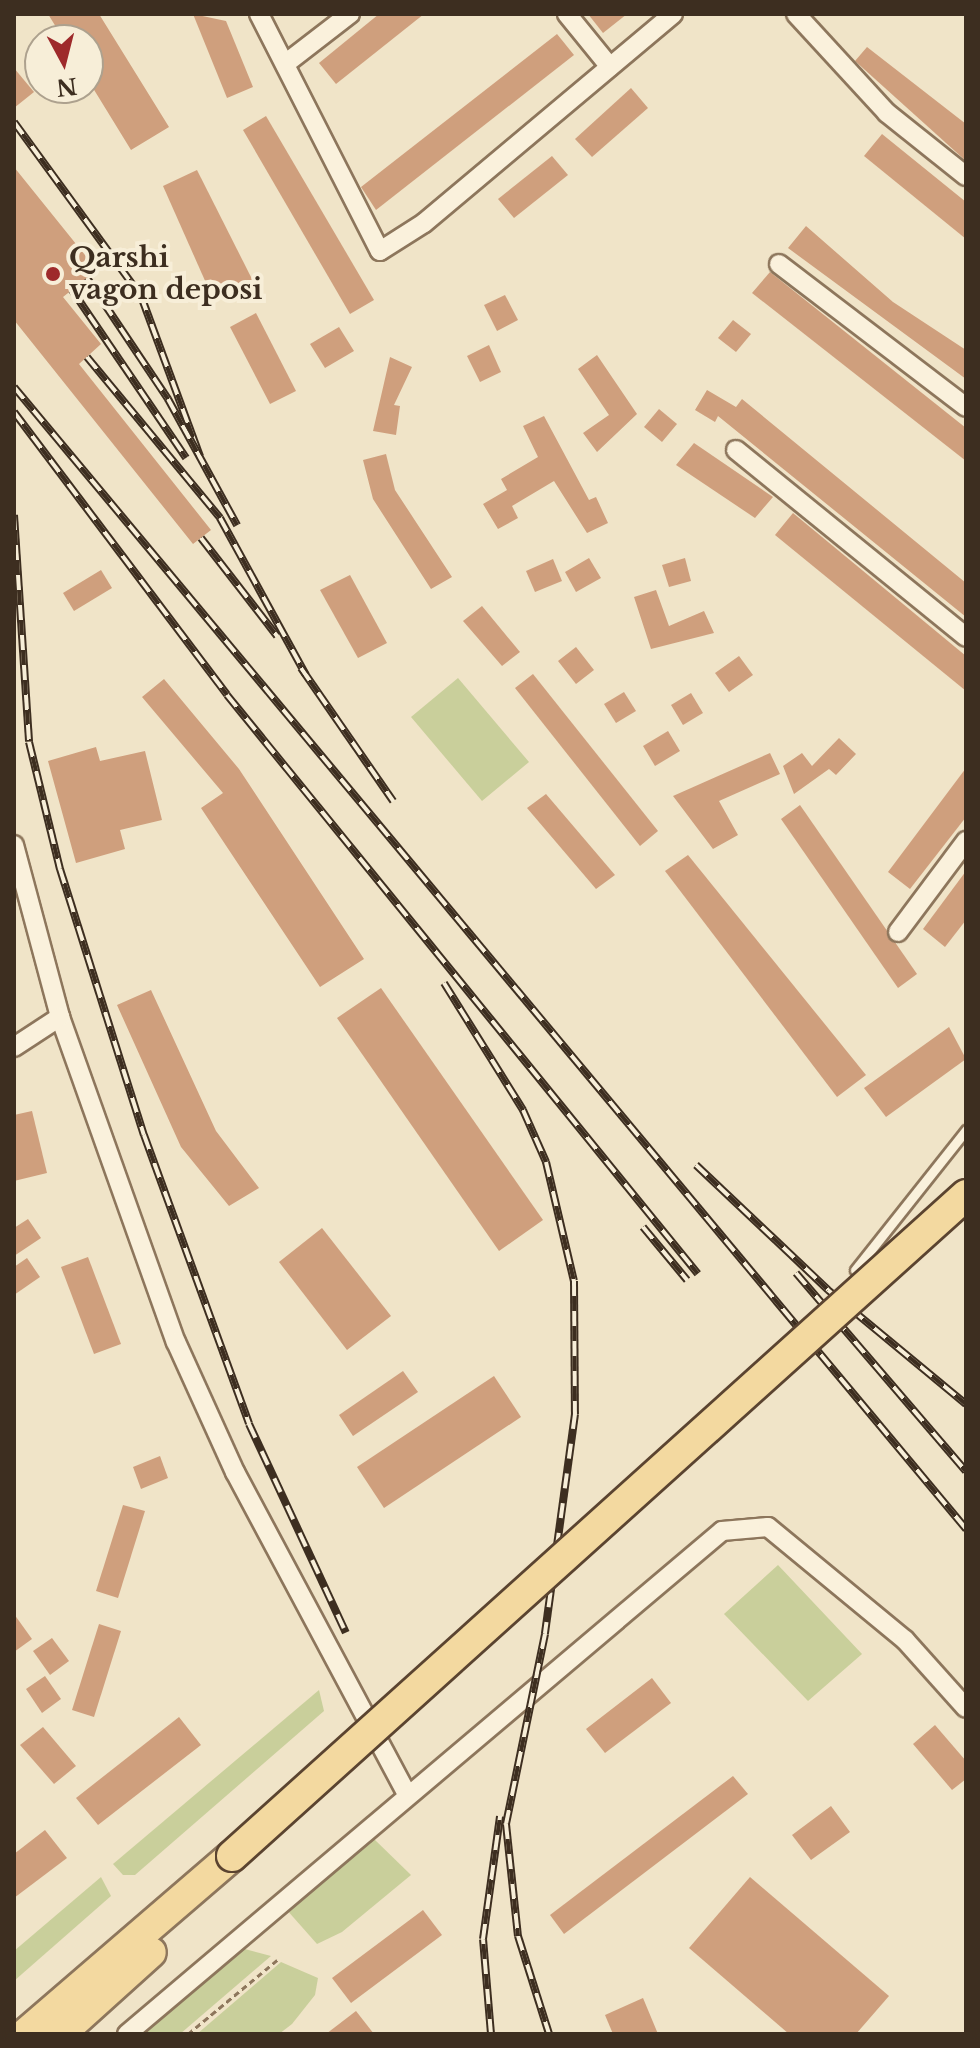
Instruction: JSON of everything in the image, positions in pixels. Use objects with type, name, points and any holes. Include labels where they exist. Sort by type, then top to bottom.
[{"type":"main road","points":[[60,2034],[237,1863],[966,1195]]},
{"type":"main road","points":[[25,2034],[237,1863],[966,1219]]},
{"type":"street","points":[[259,14],[380,251],[673,14]]},
{"type":"street","points":[[285,64],[350,14]]},
{"type":"street","points":[[567,14],[610,67]]},
{"type":"street","points":[[796,14],[887,113],[966,176]]},
{"type":"street","points":[[779,264],[966,407]]},
{"type":"street","points":[[736,450],[966,637]]},
{"type":"street","points":[[898,932],[966,841]]},
{"type":"street","points":[[14,845],[60,1017],[176,1342],[235,1472],[406,1792]]},
{"type":"street","points":[[14,1047],[60,1017]]},
{"type":"street","points":[[127,2034],[406,1792],[722,1531],[768,1527],[905,1640],[966,1708]]},
{"type":"lane","points":[[855,1270],[966,1130]]},
{"type":"path","points":[[188,2034],[277,1960]]},
{"type":"green space","points":[[458,678],[529,762],[482,801],[411,717]]},
{"type":"green space","points":[[778,1565],[862,1654],[808,1701],[724,1614]]},
{"type":"green space","points":[[319,1690],[324,1711],[135,1875],[123,1875],[113,1864]]},
{"type":"green space","points":[[373,1838],[411,1875],[342,1932],[317,1944],[286,1909]]},
{"type":"green space","points":[[101,1877],[111,1896],[14,1981],[14,1951]]},
{"type":"green space","points":[[241,1948],[271,1956],[180,2034],[138,2034]]},
{"type":"green space","points":[[281,1962],[318,1978],[315,1995],[292,2024],[279,2034],[197,2034]]},
{"type":"building","points":[[48,14],[99,14],[169,127],[131,150],[103,104],[104,24],[54,24]]},
{"type":"building","points":[[193,14],[226,21],[253,87],[227,98]]},
{"type":"building","points":[[379,14],[424,14],[336,84],[319,63]]},
{"type":"building","points":[[588,14],[627,14],[603,33]]},
{"type":"building","points":[[557,34],[574,55],[376,210],[361,187]]},
{"type":"building","points":[[867,47],[966,124],[966,161],[855,61]]},
{"type":"building","points":[[14,68],[24,80],[24,100],[14,108]]},
{"type":"building","points":[[631,88],[648,108],[592,157],[575,139]]},
{"type":"building","points":[[266,116],[374,300],[350,314],[243,130]]},
{"type":"building","points":[[882,134],[966,202],[966,239],[864,156]]},
{"type":"building","points":[[552,156],[568,175],[514,218],[498,199]]},
{"type":"building","name":"Qarshi vagon deposi","points":[[14,167],[97,270],[63,297],[101,344],[79,364],[211,530],[193,544],[14,320]]},
{"type":"building","points":[[197,170],[253,281],[214,301],[163,186]]},
{"type":"building","points":[[806,226],[893,302],[966,350],[966,379],[788,248]]},
{"type":"building","points":[[770,272],[966,428],[966,461],[752,293]]},
{"type":"building","points":[[505,295],[518,320],[497,331],[484,305]]},
{"type":"building","points":[[256,313],[296,391],[270,404],[230,327]]},
{"type":"building","points":[[733,320],[751,334],[736,352],[718,338]]},
{"type":"building","points":[[339,327],[354,351],[325,368],[310,344]]},
{"type":"building","points":[[489,345],[501,372],[480,382],[467,356]]},
{"type":"building","points":[[597,355],[637,414],[597,452],[583,433],[609,415],[578,369]]},
{"type":"building","points":[[390,357],[412,367],[394,405],[400,406],[396,435],[373,431]]},
{"type":"building","points":[[707,390],[736,407],[742,399],[966,583],[966,617],[718,416],[715,422],[695,410]]},
{"type":"building","points":[[659,409],[677,424],[662,442],[644,427]]},
{"type":"building","points":[[544,416],[589,500],[596,497],[608,523],[587,533],[554,481],[512,506],[518,518],[498,529],[483,504],[507,490],[501,479],[538,457],[523,426]]},
{"type":"building","points":[[694,443],[773,497],[755,518],[676,465]]},
{"type":"building","points":[[386,454],[395,490],[452,577],[431,589],[373,499],[363,460]]},
{"type":"building","points":[[793,513],[966,656],[966,691],[775,535]]},
{"type":"building","points":[[589,558],[601,578],[576,592],[565,572]]},
{"type":"building","points":[[685,558],[691,581],[669,587],[662,565]]},
{"type":"building","points":[[553,559],[562,581],[535,592],[526,571]]},
{"type":"building","points":[[101,570],[112,588],[74,611],[63,593]]},
{"type":"building","points":[[350,575],[387,643],[358,658],[320,590]]},
{"type":"building","points":[[656,590],[669,626],[704,611],[714,633],[651,649],[634,597]]},
{"type":"building","points":[[482,606],[520,652],[502,666],[463,621]]},
{"type":"building","points":[[576,647],[594,670],[576,684],[558,661]]},
{"type":"building","points":[[739,656],[753,675],[729,692],[715,673]]},
{"type":"building","points":[[533,674],[658,831],[640,846],[515,688]]},
{"type":"building","points":[[164,679],[239,769],[364,959],[320,987],[201,808],[223,793],[142,697]]},
{"type":"building","points":[[624,692],[636,711],[616,723],[604,704]]},
{"type":"building","points":[[691,693],[703,713],[683,725],[671,705]]},
{"type":"building","points":[[668,731],[680,751],[655,766],[643,746]]},
{"type":"building","points":[[839,738],[856,754],[836,775],[829,769],[794,794],[783,766],[802,753],[812,766]]},
{"type":"building","points":[[96,747],[100,761],[145,751],[162,820],[120,830],[125,849],[76,863],[48,761]]},
{"type":"building","points":[[770,753],[780,774],[719,801],[738,835],[713,849],[673,796]]},
{"type":"building","points":[[966,768],[966,817],[910,889],[888,872]]},
{"type":"building","points":[[546,794],[615,875],[596,889],[527,808]]},
{"type":"building","points":[[800,805],[917,974],[898,988],[781,819]]},
{"type":"building","points":[[688,855],[866,1075],[837,1097],[665,871]]},
{"type":"building","points":[[966,871],[966,920],[945,947],[923,929]]},
{"type":"building","points":[[381,988],[543,1220],[499,1251],[337,1018]]},
{"type":"building","points":[[151,990],[216,1131],[259,1188],[229,1206],[181,1147],[117,1005]]},
{"type":"building","points":[[949,1027],[966,1059],[886,1117],[864,1088]]},
{"type":"building","points":[[32,1111],[47,1173],[14,1181],[14,1115]]},
{"type":"building","points":[[28,1219],[41,1238],[14,1256],[14,1228]]},
{"type":"building","points":[[322,1228],[391,1316],[347,1350],[279,1262]]},
{"type":"building","points":[[88,1257],[121,1344],[94,1354],[61,1267]]},
{"type":"building","points":[[27,1258],[40,1277],[14,1295],[14,1267]]},
{"type":"building","points":[[403,1371],[418,1392],[353,1436],[339,1415]]},
{"type":"building","points":[[494,1376],[521,1417],[384,1508],[357,1467]]},
{"type":"building","points":[[160,1456],[168,1478],[141,1489],[133,1467]]},
{"type":"building","points":[[123,1505],[145,1511],[118,1598],[96,1591]]},
{"type":"building","points":[[14,1614],[32,1639],[14,1652]]},
{"type":"building","points":[[99,1624],[121,1631],[94,1717],[72,1710]]},
{"type":"building","points":[[52,1638],[69,1661],[50,1675],[33,1651]]},
{"type":"building","points":[[45,1676],[61,1699],[42,1713],[26,1689]]},
{"type":"building","points":[[652,1678],[671,1703],[605,1753],[586,1729]]},
{"type":"building","points":[[179,1717],[201,1745],[98,1825],[76,1798]]},
{"type":"building","points":[[935,1725],[966,1761],[966,1779],[952,1790],[913,1744]]},
{"type":"building","points":[[43,1727],[76,1766],[54,1784],[20,1745]]},
{"type":"building","points":[[733,1776],[748,1794],[564,1934],[550,1915]]},
{"type":"building","points":[[831,1806],[850,1832],[811,1860],[792,1835]]},
{"type":"building","points":[[45,1830],[67,1858],[14,1898],[14,1854]]},
{"type":"building","points":[[750,1877],[889,1996],[856,2034],[789,2034],[689,1948]]},
{"type":"building","points":[[423,1910],[442,1935],[351,2003],[332,1978]]},
{"type":"building","points":[[643,1998],[658,2034],[613,2034],[605,2015]]},
{"type":"building","points":[[356,2011],[374,2034],[326,2034]]},
{"type":"railway","points":[[14,122],[141,296],[200,456]]},
{"type":"railway","points":[[87,278],[168,399],[237,525]]},
{"type":"railway","points":[[72,290],[186,458]]},
{"type":"railway","points":[[87,357],[220,518],[306,675]]},
{"type":"railway","points":[[14,387],[966,1529]]},
{"type":"railway","points":[[14,412],[227,695],[698,1274]]},
{"type":"railway","points":[[14,515],[29,742],[60,869],[144,1135],[249,1424],[346,1633]]},
{"type":"railway","points":[[201,538],[277,636]]},
{"type":"railway","points":[[301,668],[393,801]]},
{"type":"railway","points":[[444,983],[523,1110],[546,1162],[574,1281],[575,1414],[545,1634],[506,1824],[518,1936],[549,2034]]},
{"type":"railway","points":[[696,1165],[828,1290],[966,1404]]},
{"type":"railway","points":[[643,1227],[687,1280]]},
{"type":"railway","points":[[796,1273],[966,1471]]},
{"type":"railway","points":[[491,2034],[483,1939],[500,1816]]},
{"type":"place","name":"Qarshi vagon deposi","points":[[53,274]]}]
